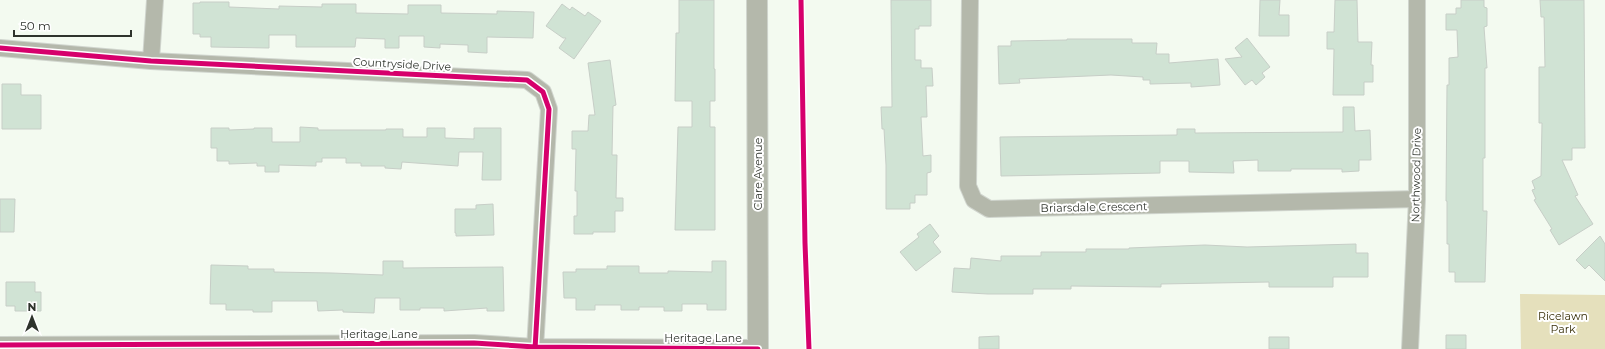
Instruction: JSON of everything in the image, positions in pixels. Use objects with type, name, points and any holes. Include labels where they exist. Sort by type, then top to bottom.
[{"type":"street","points":[[151,61],[155,0]]},
{"type":"street","name":"Clare Avenue","points":[[757,0],[758,348]]},
{"type":"street","name":"Briarsdale Crescent","points":[[970,0],[968,186],[974,200],[989,209],[1417,199]]},
{"type":"street","name":"Northwood Drive","points":[[1410,349],[1417,199],[1417,0]]},
{"type":"street","name":"Countryside Drive","points":[[0,48],[151,61],[526,80],[543,92],[549,109],[535,348]]},
{"type":"street","name":"Heritage Lane","points":[[0,345],[105,346],[474,344],[535,348],[758,348]]},
{"type":"green space","name":"Ricelawn Park","points":[[1520,294],[1605,295],[1605,349],[1521,349]]},
{"type":"building","points":[[679,0],[714,0],[715,101],[710,101],[710,127],[715,127],[715,230],[675,230],[678,127],[692,127],[692,101],[675,101],[676,33],[679,33]]},
{"type":"building","points":[[891,0],[931,0],[931,26],[919,26],[919,29],[915,29],[915,60],[921,60],[921,68],[932,68],[933,86],[926,86],[927,117],[921,117],[923,156],[931,155],[931,172],[927,173],[927,195],[915,195],[915,203],[910,203],[910,209],[886,209],[886,165],[881,107],[892,107]]},
{"type":"building","points":[[1260,0],[1280,0],[1279,15],[1289,15],[1289,36],[1259,36]]},
{"type":"building","points":[[1335,0],[1357,0],[1358,42],[1372,42],[1371,65],[1373,65],[1373,82],[1364,82],[1364,95],[1333,95],[1334,49],[1327,49],[1327,32],[1334,32]]},
{"type":"building","points":[[1461,0],[1484,0],[1484,7],[1487,8],[1487,26],[1484,27],[1487,68],[1485,68],[1485,158],[1483,158],[1483,211],[1487,211],[1485,282],[1455,282],[1455,272],[1449,272],[1446,201],[1447,85],[1449,85],[1449,58],[1458,57],[1457,30],[1446,30],[1446,14],[1456,14],[1456,8],[1461,8]]},
{"type":"building","points":[[1540,0],[1584,0],[1585,148],[1572,148],[1572,160],[1562,160],[1578,195],[1575,196],[1593,224],[1559,245],[1550,230],[1552,229],[1534,200],[1536,199],[1532,190],[1535,189],[1532,181],[1541,176],[1542,123],[1539,123],[1539,67],[1545,67],[1544,17],[1541,17]]},
{"type":"building","points":[[229,2],[229,7],[279,9],[279,6],[322,7],[322,4],[356,4],[356,13],[408,14],[408,5],[441,5],[441,13],[497,14],[497,11],[534,12],[533,38],[487,37],[487,53],[468,52],[468,45],[440,44],[440,48],[424,47],[424,36],[399,36],[399,48],[385,48],[385,39],[356,38],[355,47],[296,47],[296,35],[269,35],[269,48],[211,47],[211,37],[200,37],[200,34],[193,34],[193,3]]},
{"type":"building","points":[[562,4],[570,10],[572,7],[585,16],[588,12],[601,21],[574,59],[559,48],[566,38],[563,38],[546,26]]},
{"type":"building","points":[[1247,38],[1270,67],[1262,73],[1265,77],[1256,85],[1252,80],[1245,85],[1225,59],[1242,57],[1235,48]]},
{"type":"building","points":[[1132,39],[1132,43],[1157,43],[1156,54],[1169,54],[1169,63],[1218,59],[1220,85],[1191,87],[1191,83],[1150,84],[1150,80],[1143,80],[1143,77],[1111,75],[1019,79],[1020,83],[999,84],[998,46],[1011,46],[1011,41]]},
{"type":"building","points":[[610,60],[616,105],[613,106],[612,155],[617,155],[616,198],[623,198],[623,211],[615,211],[615,232],[574,234],[574,216],[577,216],[577,191],[575,191],[576,149],[572,149],[572,131],[588,131],[589,115],[595,115],[588,63]]},
{"type":"building","points":[[2,84],[21,84],[21,95],[41,95],[41,129],[2,129]]},
{"type":"building","points":[[1343,107],[1354,107],[1355,131],[1370,130],[1371,160],[1359,160],[1359,171],[1342,172],[1342,169],[1291,169],[1291,171],[1258,171],[1258,160],[1233,161],[1234,173],[1189,172],[1189,161],[1160,161],[1160,173],[1001,176],[1000,137],[1177,135],[1177,129],[1195,129],[1195,133],[1343,132]]},
{"type":"building","points":[[300,127],[318,128],[318,130],[403,129],[403,137],[427,137],[427,128],[445,128],[445,138],[474,139],[474,128],[501,128],[501,180],[482,180],[483,152],[459,152],[458,166],[402,162],[401,169],[385,168],[385,166],[361,166],[361,163],[346,163],[346,158],[322,158],[322,162],[316,162],[316,166],[279,165],[279,172],[265,172],[265,166],[257,166],[257,163],[229,164],[229,161],[217,161],[217,148],[211,148],[211,128],[229,128],[229,130],[272,128],[272,142],[300,142]]},
{"type":"building","points":[[0,199],[15,199],[14,232],[0,232]]},
{"type":"building","points":[[493,204],[494,235],[456,236],[455,209],[476,209],[476,205]]},
{"type":"building","points":[[930,224],[939,236],[933,242],[941,252],[916,271],[900,252],[919,237],[917,234]]},
{"type":"building","points":[[1600,236],[1605,244],[1605,281],[1589,265],[1585,269],[1576,260]]},
{"type":"building","points":[[1356,244],[1356,253],[1368,253],[1368,277],[1333,277],[1333,287],[1269,287],[1269,282],[1161,284],[1161,287],[1071,286],[1071,289],[1033,289],[1033,294],[952,292],[954,268],[970,269],[971,258],[1001,261],[1001,256],[1041,256],[1041,252],[1086,252],[1086,249],[1129,249],[1205,245],[1247,247]]},
{"type":"building","points":[[383,261],[403,261],[403,268],[503,267],[504,311],[487,311],[487,308],[444,311],[444,308],[400,310],[400,298],[375,298],[374,313],[343,312],[343,310],[318,311],[317,301],[272,301],[272,312],[226,310],[226,304],[210,304],[211,265],[248,266],[248,269],[274,269],[274,272],[383,275]]},
{"type":"building","points":[[712,261],[726,261],[726,310],[707,310],[707,304],[682,304],[682,311],[664,311],[664,307],[639,307],[639,310],[621,310],[621,305],[595,305],[595,310],[576,310],[576,298],[564,298],[563,272],[576,272],[576,269],[607,269],[607,266],[639,266],[639,273],[668,273],[668,271],[712,272]]},
{"type":"building","points":[[6,282],[35,282],[35,292],[41,292],[41,311],[15,311],[15,306],[6,306]]},
{"type":"building","points":[[1446,335],[1466,335],[1466,349],[1446,349]]},
{"type":"building","points":[[999,336],[999,349],[979,349],[979,337]]},
{"type":"building","points":[[1269,337],[1289,337],[1289,349],[1269,349]]},
{"type":"cycle path","points":[[801,0],[805,243],[809,349]]},
{"type":"cycle path","points":[[0,48],[151,61],[527,80],[543,92],[549,109],[535,349]]},
{"type":"cycle path","points":[[0,345],[474,343],[535,347],[758,349]]}]
